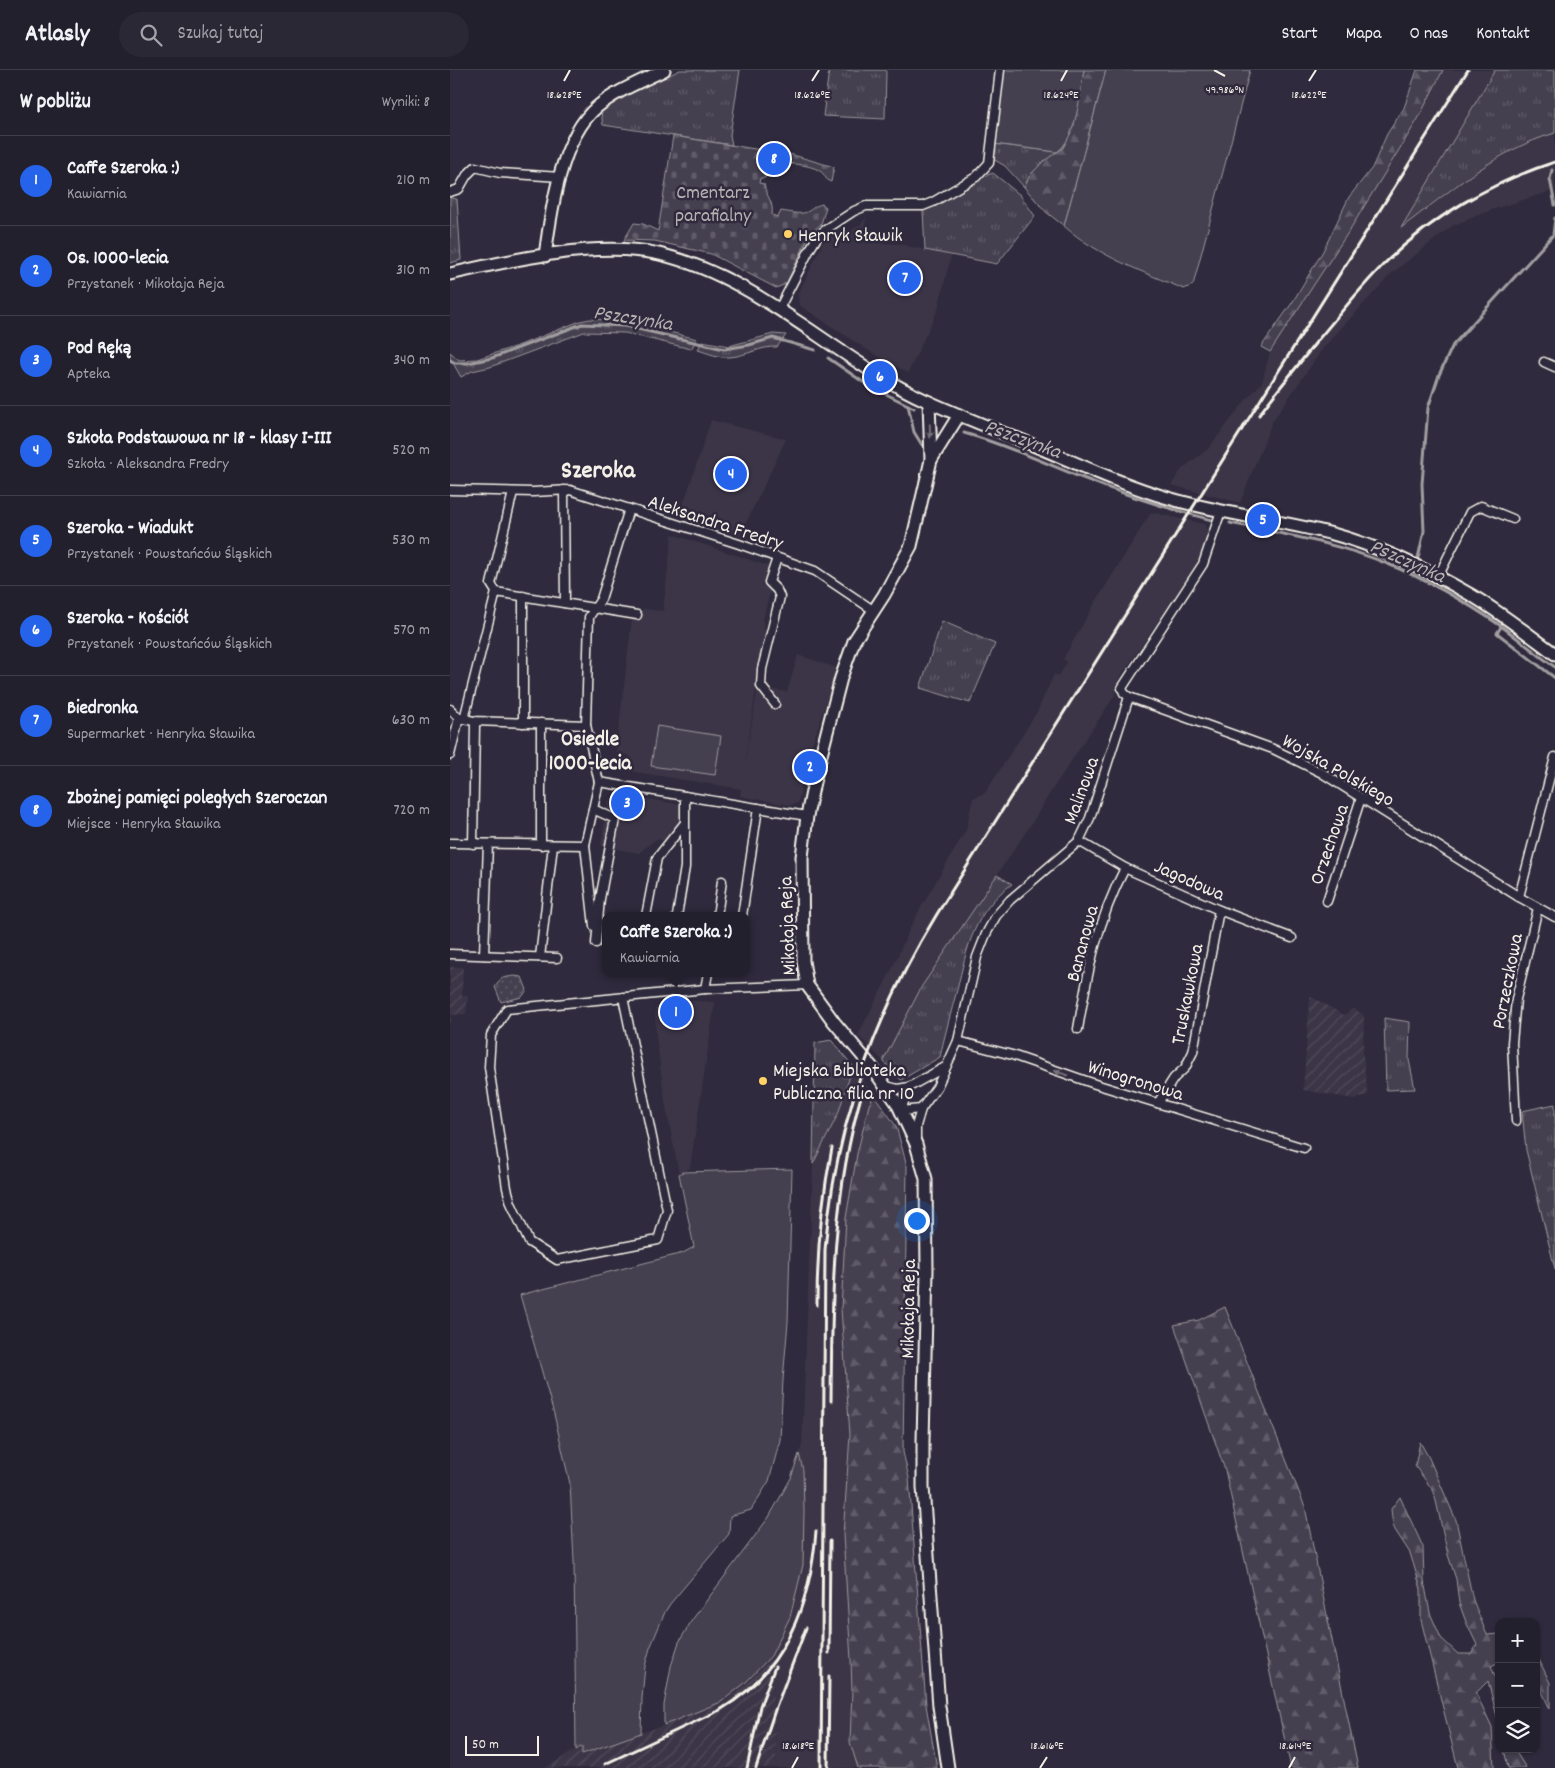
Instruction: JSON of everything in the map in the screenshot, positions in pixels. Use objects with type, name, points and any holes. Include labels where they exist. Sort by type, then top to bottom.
[{"type":"street","points":[[545,256],[549,225],[560,177],[573,138],[584,120],[607,99],[664,70]]},
{"type":"street","points":[[779,309],[810,249],[818,236],[825,230],[854,211],[866,206],[923,206],[933,202],[976,177],[989,163],[1000,70]]},
{"type":"street","points":[[450,192],[459,189],[467,174],[475,167],[500,173],[560,177]]},
{"type":"street","points":[[450,274],[545,256],[604,249],[634,250],[679,259],[724,278],[779,309],[864,367],[929,402],[1094,471],[1167,498],[1333,534],[1381,550],[1473,596],[1555,654]]},
{"type":"street","points":[[1544,362],[1555,367]]},
{"type":"street","name":"Mikołaja Reja","points":[[929,402],[931,460],[912,546],[854,642],[841,678],[807,816],[802,857],[803,961],[807,985],[886,1086],[901,1112],[916,1144],[926,1179],[927,1270],[923,1487],[939,1706],[948,1768]]},
{"type":"street","name":"Mikołaja Reja","points":[[931,460],[959,414]]},
{"type":"street","name":"Aleksandra Fredry","points":[[450,490],[513,492],[570,490],[739,544],[815,572],[873,610]]},
{"type":"street","points":[[564,490],[565,603]]},
{"type":"street","points":[[450,755],[496,592],[491,584],[513,492]]},
{"type":"street","points":[[1438,577],[1470,512],[1481,506],[1513,519]]},
{"type":"street","points":[[593,809],[615,819],[600,899],[596,943],[585,845],[593,809],[599,782],[586,725],[589,617],[601,599],[629,510]]},
{"type":"street","name":"Malinowa","points":[[921,1109],[937,1087],[958,1041],[977,957],[992,922],[1010,900],[1079,841],[1090,818],[1129,696],[1124,693],[1122,688],[1203,564],[1221,511]]},
{"type":"street","points":[[775,704],[761,686],[762,669],[780,597],[777,590],[769,582],[777,558]]},
{"type":"street","points":[[496,592],[637,615]]},
{"type":"street","points":[[523,723],[524,596]]},
{"type":"street","name":"Wojska Polskiego","points":[[1129,696],[1274,749],[1322,774],[1519,897],[1555,917]]},
{"type":"street","points":[[450,709],[461,719],[474,722],[586,725]]},
{"type":"street","points":[[473,844],[474,722]]},
{"type":"street","points":[[541,723],[541,844]]},
{"type":"street","points":[[1519,897],[1555,757]]},
{"type":"street","points":[[599,782],[807,816]]},
{"type":"street","points":[[678,912],[685,868],[685,796]]},
{"type":"street","name":"Orzechowa","points":[[1327,901],[1361,798]]},
{"type":"street","points":[[743,912],[758,808]]},
{"type":"street","points":[[647,912],[657,858],[684,824]]},
{"type":"street","name":"Jagodowa","points":[[1079,841],[1125,868],[1219,910],[1292,938]]},
{"type":"street","points":[[450,843],[585,845]]},
{"type":"street","points":[[484,955],[488,844]]},
{"type":"street","points":[[540,958],[553,845]]},
{"type":"street","name":"Bananowa","points":[[1078,1029],[1096,937],[1108,903],[1125,868]]},
{"type":"street","points":[[718,912],[722,881]]},
{"type":"street","name":"Porzeczkowa","points":[[1516,1121],[1512,1043],[1516,999],[1538,908]]},
{"type":"street","name":"Truskawkowa","points":[[1158,1104],[1174,1078],[1185,1068],[1193,1052],[1219,910]]},
{"type":"street","points":[[450,954],[557,958]]},
{"type":"street","points":[[705,990],[707,977]]},
{"type":"street","points":[[623,997],[666,1210],[658,1240],[557,1260],[530,1242],[511,1203],[490,1067],[491,1035],[507,1009],[623,997],[705,990],[807,985]]},
{"type":"street","name":"Winogronowa","points":[[958,1041],[1012,1055],[1158,1104],[1304,1148]]},
{"type":"street","points":[[886,1086],[898,1089],[909,1087],[945,1067]]},
{"type":"street","points":[[909,1087],[901,1112],[921,1109],[916,1126],[916,1144]]},
{"type":"shaded area","points":[[1443,70],[1495,70],[1402,227],[1477,170],[1535,138],[1555,133],[1555,190],[1494,209],[1452,226],[1391,274],[1324,347],[1272,422],[1240,503],[1171,485],[1182,469],[1208,449],[1262,382],[1270,352]]},
{"type":"shaded area","points":[[866,217],[864,242],[899,244],[951,256],[938,309],[908,373],[869,351],[799,305],[798,294],[824,241],[832,235],[852,230],[862,223]]},
{"type":"shaded area","points":[[711,420],[786,439],[740,536],[680,515]]},
{"type":"shaded area","points":[[1151,512],[1204,524],[1210,535],[1192,572],[1118,680],[1115,695],[1032,823],[922,986],[884,1062],[858,1035],[892,969],[909,930],[966,830],[973,798],[985,793],[1037,712],[1054,674],[1059,676],[1067,662],[1063,659]]},
{"type":"shaded area","points":[[672,534],[768,566],[762,585],[771,588],[763,620],[765,629],[744,769],[758,687],[787,692],[798,655],[837,668],[808,757],[798,803],[790,805],[755,799],[740,796],[741,789],[629,771],[630,756],[616,752],[632,619],[644,609],[663,611]]},
{"type":"shaded area","points":[[616,794],[690,806],[685,844],[656,839],[639,853],[601,846],[608,801]]},
{"type":"shaded area","points":[[450,967],[463,967],[462,996],[468,996],[466,1014],[451,1015],[451,1023],[450,1023]]},
{"type":"shaded area","points":[[1310,996],[1344,1015],[1353,1008],[1364,1015],[1363,1055],[1368,1095],[1354,1099],[1303,1090]]},
{"type":"shaded area","points":[[665,999],[715,1002],[690,1168],[679,1174],[665,1102],[656,1035],[655,1009]]},
{"type":"shaded area","points":[[853,1066],[874,1095],[869,1105],[857,1154],[846,1218],[841,1309],[850,1435],[847,1463],[847,1501],[848,1611],[852,1691],[850,1742],[858,1768],[777,1768],[771,1656],[790,1617],[803,1470],[799,1454],[802,1445],[813,1164],[838,1114]]},
{"type":"shaded area","points":[[771,1656],[777,1768],[545,1768],[582,1746],[582,1754],[664,1725],[721,1702],[745,1683]]},
{"type":"green space","points":[[680,70],[740,70],[730,135],[732,145],[603,125],[601,112],[615,101]]},
{"type":"green space","points":[[829,70],[886,70],[885,119],[823,116]]},
{"type":"green space","points":[[1003,70],[1084,70],[1073,126],[1069,137],[1057,152],[994,144]]},
{"type":"green space","points":[[1084,70],[1106,70],[1064,226],[1046,212],[1024,187],[1030,175],[1044,161],[1063,148],[1074,125]]},
{"type":"green space","points":[[1106,70],[1250,70],[1193,285],[1184,289],[1106,255],[1077,237],[1064,226]]},
{"type":"green space","points":[[1417,70],[1443,70],[1418,119],[1349,231],[1270,352],[1261,347],[1292,303],[1323,251],[1349,197],[1372,168],[1387,134],[1404,108]]},
{"type":"green space","points":[[1495,70],[1555,70],[1555,133],[1533,140],[1493,161],[1401,228]]},
{"type":"green space","name":"Cmentarz parafialny","points":[[673,136],[793,155],[834,167],[831,182],[827,180],[822,172],[816,169],[804,165],[785,163],[774,163],[765,178],[760,178],[759,183],[764,184],[771,202],[772,215],[778,217],[781,211],[804,213],[822,204],[826,207],[821,224],[808,238],[786,284],[776,288],[711,254],[655,241],[624,240],[634,223],[643,224],[658,231]]},
{"type":"green space","points":[[994,144],[1057,152],[1038,168],[1024,187],[1005,166],[993,159]]},
{"type":"green space","points":[[993,173],[1020,195],[1035,216],[997,264],[925,250],[923,210],[980,178]]},
{"type":"green space","points":[[450,198],[457,199],[461,260],[450,263]]},
{"type":"green space","points":[[590,319],[626,321],[697,339],[691,349],[625,333],[584,332],[490,367],[472,371],[461,377],[450,358],[450,352],[459,360],[477,359]]},
{"type":"green space","points":[[773,334],[786,335],[777,347],[765,348],[736,356],[722,357],[698,350],[702,341],[729,346]]},
{"type":"green space","points":[[942,621],[995,644],[970,703],[920,688]]},
{"type":"green space","points":[[657,726],[721,736],[715,775],[651,766]]},
{"type":"green space","points":[[997,875],[1012,884],[989,906],[974,931],[964,960],[940,1057],[901,1080],[884,1062],[884,1059],[922,986]]},
{"type":"green space","points":[[522,977],[527,990],[522,997],[501,1002],[495,987],[502,978]]},
{"type":"green space","points":[[1384,1018],[1410,1022],[1409,1060],[1415,1089],[1386,1090]]},
{"type":"green space","points":[[831,1040],[853,1066],[838,1114],[813,1164],[815,1043]]},
{"type":"green space","points":[[874,1095],[896,1126],[907,1166],[903,1452],[909,1478],[926,1705],[937,1768],[858,1768],[850,1742],[851,1660],[843,1535],[850,1435],[841,1309],[846,1218],[857,1154],[869,1105]]},
{"type":"green space","points":[[1555,1104],[1555,1269],[1526,1150],[1522,1111]]},
{"type":"green space","points":[[792,1169],[788,1322],[780,1440],[769,1481],[751,1510],[730,1516],[729,1534],[665,1612],[650,1648],[645,1666],[641,1733],[582,1754],[582,1746],[576,1750],[574,1561],[570,1484],[554,1414],[520,1295],[683,1253],[694,1247],[679,1174],[683,1172]]},
{"type":"green space","points":[[1225,1307],[1305,1507],[1358,1768],[1291,1768],[1225,1470],[1174,1325],[1199,1320]]},
{"type":"green space","points":[[1420,1442],[1456,1520],[1473,1600],[1487,1635],[1495,1634],[1495,1664],[1491,1666],[1495,1676],[1495,1709],[1488,1681],[1476,1693],[1492,1727],[1494,1768],[1458,1768],[1421,1620],[1421,1589],[1410,1553],[1393,1527],[1391,1509],[1400,1497],[1423,1547],[1424,1581],[1430,1613],[1441,1638],[1458,1654],[1471,1654],[1477,1645],[1459,1603],[1456,1579],[1448,1555],[1434,1492],[1415,1466]]},
{"type":"green space","points":[[799,1454],[803,1470],[803,1565],[790,1617],[771,1656],[745,1683],[721,1702],[664,1725],[664,1705],[671,1666],[679,1642],[692,1620],[769,1517],[791,1478]]},
{"type":"green space","points":[[1540,1662],[1550,1683],[1550,1709],[1540,1688]]},
{"type":"green space","points":[[1505,1753],[1517,1753],[1526,1768],[1508,1768]]},
{"type":"waterway","points":[[1552,170],[1550,179],[1555,205]]},
{"type":"waterway","points":[[1418,558],[1424,531],[1422,484],[1428,408],[1439,375],[1453,345],[1553,235],[1555,218]]},
{"type":"waterway","name":"Pszczynka","points":[[450,360],[455,363],[468,363],[492,358],[582,324],[625,326],[724,349],[749,345],[773,338],[815,350]]},
{"type":"waterway","name":"Pszczynka","points":[[828,358],[866,384],[914,408]]},
{"type":"waterway","points":[[908,405],[914,432],[922,445]]},
{"type":"waterway","name":"Pszczynka","points":[[964,433],[1007,447],[1126,494],[1212,520]]},
{"type":"waterway","name":"Pszczynka","points":[[1230,523],[1290,535],[1349,550],[1403,570],[1474,608],[1555,667]]},
{"type":"waterway","points":[[1501,627],[1497,633],[1555,678]]},
{"type":"railway","points":[[821,1768],[825,1250],[837,1161],[848,1118],[876,1034],[914,953],[937,914],[1468,70]]},
{"type":"railway","points":[[1259,415],[1350,302],[1375,273],[1402,247],[1442,216],[1464,203],[1508,180],[1555,162]]},
{"type":"railway","points":[[831,1401],[833,1284],[839,1208],[852,1131],[862,1093]]},
{"type":"railway","points":[[817,1305],[820,1226],[832,1148]]},
{"type":"railway","points":[[605,1764],[720,1710],[743,1694],[762,1676],[778,1656],[791,1633],[801,1609],[808,1584],[816,1531]]},
{"type":"railway","points":[[829,1653],[830,1541]]},
{"type":"railway","points":[[756,1768],[775,1710],[806,1628]]},
{"type":"railway","points":[[747,1768],[760,1706],[775,1667]]},
{"type":"railway","points":[[828,1768],[829,1676]]},
{"type":"place","name":"Zbożnej pamięci poległych Szeroczan","points":[[774,159]]},
{"type":"place","name":"Henryk Sławik","points":[[788,234]]},
{"type":"place","name":"Biedronka","points":[[905,278]]},
{"type":"place","name":"Szeroka - Kościół","points":[[880,377]]},
{"type":"place","name":"Szkoła Podstawowa nr 18 - klasy I-III","points":[[731,474]]},
{"type":"place","name":"Szeroka - Wiadukt","points":[[1263,520]]},
{"type":"place","name":"Os. 1000-lecia","points":[[810,767]]},
{"type":"place","name":"Pod Ręką","points":[[627,803]]},
{"type":"place","name":"Caffe Szeroka :)","points":[[676,1012]]},
{"type":"place","name":"Miejska Biblioteka Publiczna filia nr 10","points":[[763,1081]]},
{"type":"district","name":"Szeroka","points":[[598,468]]},
{"type":"district","name":"Osiedle 1000-lecia","points":[[590,750]]}]
